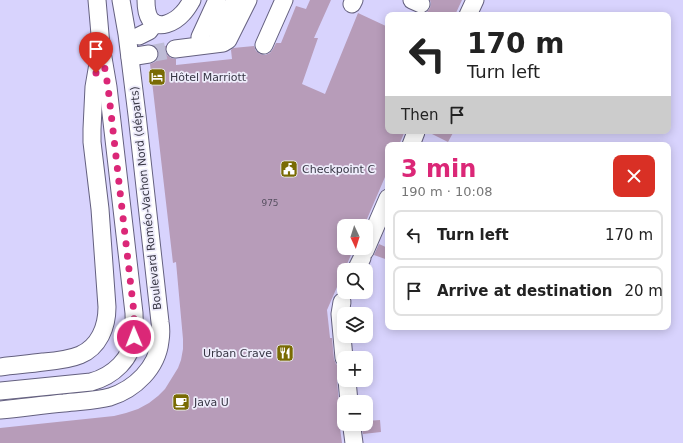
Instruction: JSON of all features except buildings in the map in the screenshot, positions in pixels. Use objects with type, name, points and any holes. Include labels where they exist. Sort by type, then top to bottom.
[{"type":"street","points":[[0,391],[100,380],[115,371],[124,361],[132,346],[134,337],[134,313],[108,87],[101,46],[96,0]]},
{"type":"street","name":"Boulevard Roméo-Vachon Nord (départs)","points":[[0,410],[101,399],[118,394],[137,382],[150,369],[161,340],[130,56],[121,0]]},
{"type":"street","points":[[146,0],[150,18],[156,23],[164,24],[174,21],[182,14],[192,0]]},
{"type":"street","points":[[200,37],[217,0]]},
{"type":"street","points":[[218,34],[235,0]]},
{"type":"street","points":[[175,49],[226,42],[248,0]]},
{"type":"street","points":[[264,45],[284,0]]},
{"type":"street","points":[[469,12],[475,0]]},
{"type":"street","points":[[139,36],[149,31],[156,23]]},
{"type":"street","points":[[0,367],[55,361],[80,355],[94,345],[100,338],[106,324],[107,307],[102,235],[92,129],[94,87],[101,46]]},
{"type":"street","points":[[130,56],[149,54]]},
{"type":"street","points":[[361,259],[385,205]]},
{"type":"street","points":[[343,351],[340,314],[344,299]]},
{"type":"shaded area","points":[[0,0],[683,0],[683,443],[0,443]]},
{"type":"tunnel","points":[[149,54],[175,49]]},
{"type":"place","name":"Hôtel Marriott","points":[[157,77]]},
{"type":"place","name":"Checkpoint C","points":[[289,169]]},
{"type":"place","name":"Urban Crave","points":[[285,353]]},
{"type":"place","name":"Java U","points":[[181,402]]},
{"type":"route","points":[[96,73],[101,46],[108,87],[134,313],[134,337]]}]
